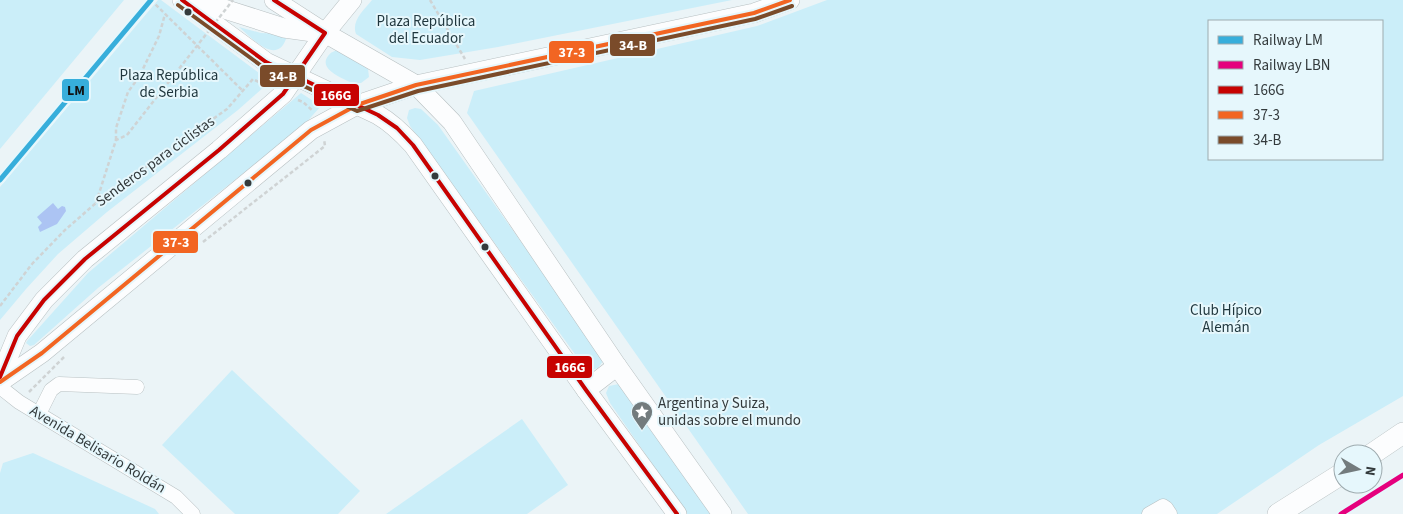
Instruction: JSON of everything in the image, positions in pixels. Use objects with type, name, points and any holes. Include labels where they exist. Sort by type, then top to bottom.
[{"type":"highway","points":[[1383,447],[1403,433]]},
{"type":"highway","points":[[1278,514],[1333,479]]},
{"type":"main road","points":[[182,0],[266,62],[392,123],[413,145],[586,390],[677,514]]},
{"type":"main road","points":[[188,0],[222,8],[284,28],[325,33]]},
{"type":"main road","points":[[274,0],[325,33],[416,85],[452,122],[616,366],[722,514]]},
{"type":"main road","points":[[0,377],[17,336],[44,300],[85,259],[219,150],[283,94],[325,33],[352,0]]},
{"type":"main road","points":[[0,382],[42,354],[311,130],[357,105],[416,85],[754,13],[790,0]]},
{"type":"main road","points":[[586,390],[616,366]]},
{"type":"street","points":[[40,414],[51,390],[59,384],[137,387]]},
{"type":"street","name":"Avenida Belisario Roldán","points":[[0,387],[19,402],[97,447],[176,497],[193,514]]},
{"type":"street","points":[[1149,514],[1163,506],[1170,514]]},
{"type":"path","points":[[151,0],[243,91]]},
{"type":"path","points":[[116,140],[127,135],[232,0]]},
{"type":"path","points":[[430,0],[474,73]]},
{"type":"path","points":[[96,203],[116,140],[116,128],[128,92],[139,77],[155,44],[165,14]]},
{"type":"path","name":"Senderos para ciclistas","points":[[0,306],[32,264],[65,230],[96,203],[227,109],[253,79],[303,102],[317,115],[321,124]]},
{"type":"path","points":[[200,245],[325,146],[321,124]]},
{"type":"path","points":[[19,402],[65,356]]},
{"type":"green space","points":[[0,0],[124,0],[0,149]]},
{"type":"green space","name":"Plaza República de Serbia","points":[[158,0],[161,0],[263,76],[265,79],[264,87],[238,110],[107,212],[58,254],[0,320],[0,187]]},
{"type":"green space","name":"Plaza República del Ecuador","points":[[372,0],[732,0],[498,47],[420,60],[392,57],[356,34],[355,25],[357,20]]},
{"type":"green space","name":"Club Hípico Alemán","points":[[827,0],[1403,0],[1403,396],[1319,445],[1217,514],[748,514],[467,113],[474,91],[757,26]]},
{"type":"green space","points":[[239,27],[261,33],[283,34],[286,39],[282,47],[270,50],[263,47]]},
{"type":"green space","points":[[339,50],[368,69],[369,77],[361,83],[352,83],[332,73],[326,65],[326,61],[330,54]]},
{"type":"green space","points":[[301,93],[321,106],[303,126],[98,288],[34,345],[30,346],[26,343],[88,273]]},
{"type":"green space","points":[[421,109],[438,125],[600,353],[603,361],[598,368],[591,370],[585,368],[410,126],[407,118],[409,110]]},
{"type":"green space","points":[[232,370],[360,491],[338,514],[235,514],[162,445]]},
{"type":"green space","points":[[619,384],[716,514],[687,514],[610,403],[606,393],[609,386]]},
{"type":"green space","points":[[522,419],[568,485],[527,514],[386,514]]},
{"type":"green space","points":[[33,453],[155,509],[159,514],[0,514],[0,473],[3,463]]},
{"type":"water","points":[[53,203],[58,209],[62,206],[65,207],[66,211],[57,224],[40,232],[38,227],[42,223],[37,217]]},
{"type":"rail line","name":"LM","points":[[0,180],[151,0]]},
{"type":"rail line","name":"LBN","points":[[1341,514],[1403,475]]},
{"type":"transit line","name":"166G","points":[[182,0],[266,62],[378,115],[397,128],[413,145],[586,390],[677,514]]},
{"type":"transit line","name":"166G","points":[[0,377],[17,336],[44,300],[85,259],[219,150],[283,94],[325,33],[274,0]]},
{"type":"transit line","name":"37-3","points":[[0,382],[42,353],[311,130],[357,105],[416,85],[754,13],[790,0]]},
{"type":"transit line","name":"34-B","points":[[178,5],[263,67],[357,111],[418,91],[755,19],[792,6]]},
{"type":"place","name":"Argentina y Suiza, unidas sobre el mundo","points":[[642,431]]}]
